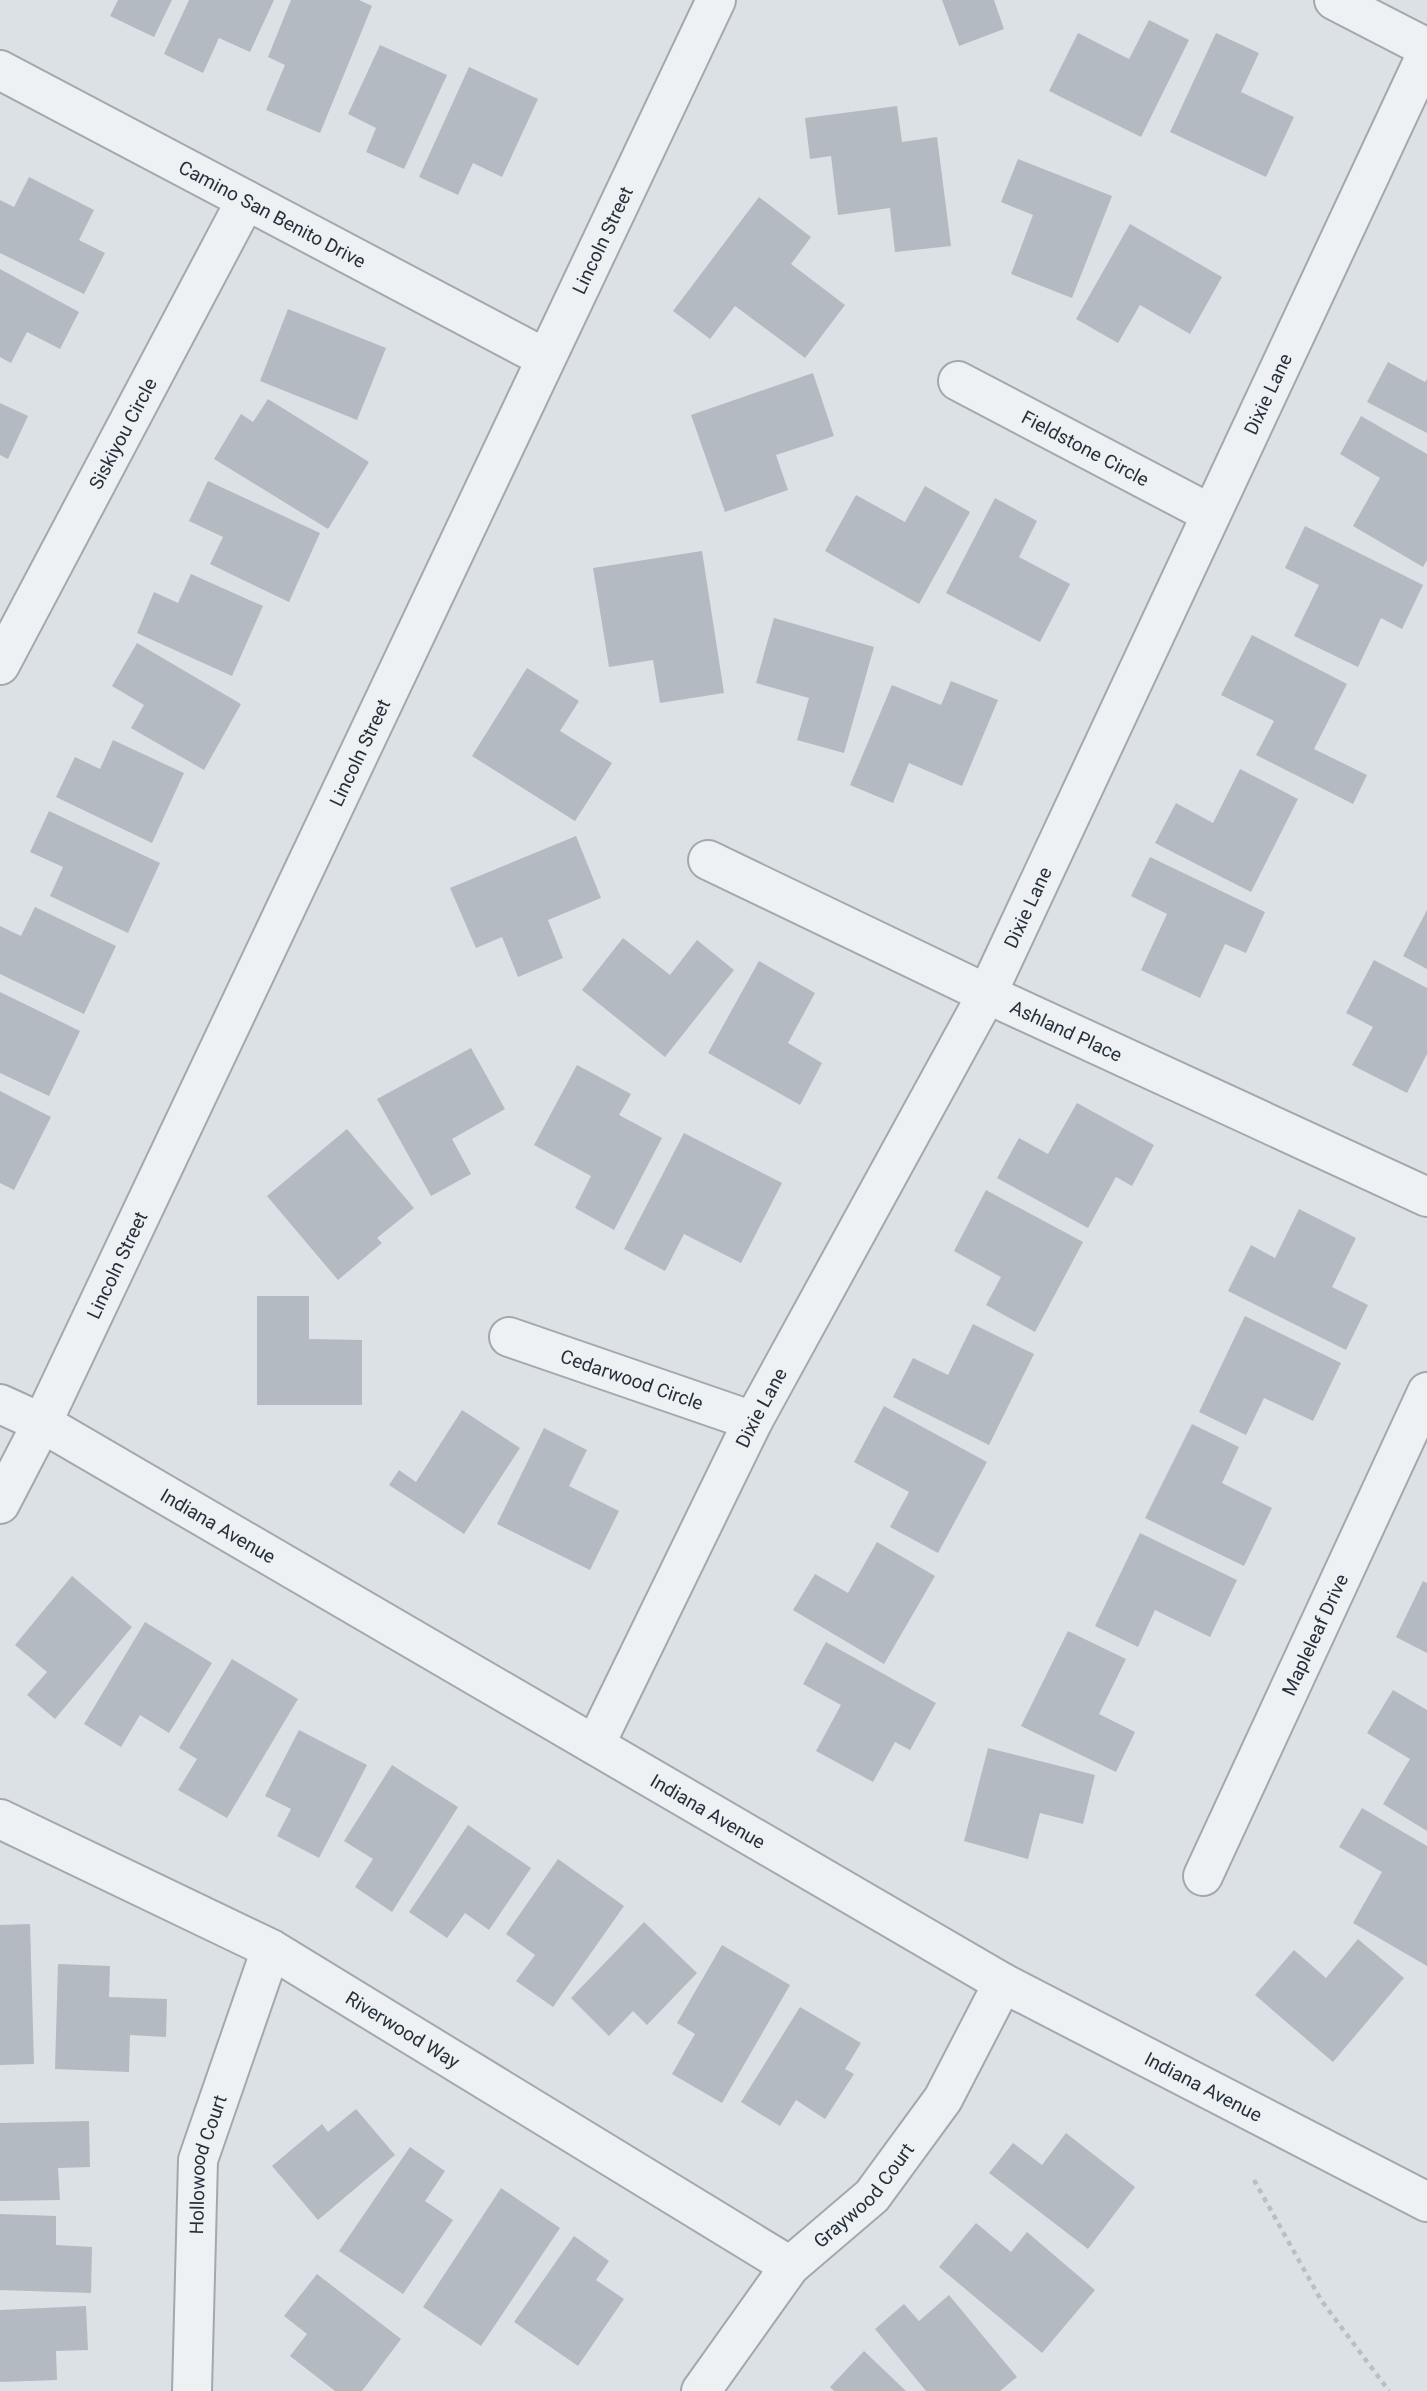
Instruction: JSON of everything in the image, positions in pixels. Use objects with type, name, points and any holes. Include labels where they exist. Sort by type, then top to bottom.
[{"type":"street","name":"Lincoln Street","points":[[0,1504],[42,1423],[716,0]]},
{"type":"street","points":[[1334,0],[1427,51]]},
{"type":"street","name":"Dixie Lane","points":[[595,1745],[753,1421],[987,994],[1427,51]]},
{"type":"street","name":"Camino San Benito Drive","points":[[0,70],[545,358]]},
{"type":"street","name":"Siskiyou Circle","points":[[0,666],[246,200]]},
{"type":"street","name":"Fieldstone Circle","points":[[958,381],[1212,514]]},
{"type":"street","name":"Ashland Place","points":[[708,860],[987,994],[1427,1197]]},
{"type":"street","name":"Cedarwood Circle","points":[[509,1337],[753,1421]]},
{"type":"street","name":"Mapleleaf Drive","points":[[1203,1876],[1427,1392]]},
{"type":"street","name":"Indiana Avenue","points":[[0,1404],[42,1423],[1003,1983],[1427,2202]]},
{"type":"street","name":"Riverwood Way","points":[[0,1819],[271,1949],[790,2266]]},
{"type":"street","name":"Hollowood Court","points":[[192,2391],[198,2160],[271,1949]]},
{"type":"street","name":"Graywood Court","points":[[701,2391],[790,2266],[872,2196],[943,2099],[1003,1983]]},
{"type":"path","points":[[1254,2180],[1321,2300],[1389,2391]]},
{"type":"building","points":[[118,0],[172,0],[154,37],[110,16]]},
{"type":"building","points":[[189,0],[274,0],[250,52],[219,38],[203,73],[164,54]]},
{"type":"building","points":[[291,0],[359,0],[372,6],[320,133],[266,110],[285,65],[268,57]]},
{"type":"building","points":[[942,0],[994,0],[1004,29],[959,46]]},
{"type":"building","points":[[1149,20],[1189,40],[1141,137],[1049,91],[1078,33],[1129,59]]},
{"type":"building","points":[[1216,33],[1259,53],[1241,92],[1294,117],[1266,177],[1170,132]]},
{"type":"building","points":[[380,45],[447,75],[404,169],[366,152],[376,128],[348,114]]},
{"type":"building","points":[[469,67],[538,99],[502,177],[473,163],[458,195],[419,177]]},
{"type":"building","points":[[897,106],[902,142],[937,137],[951,246],[895,252],[890,208],[838,215],[831,156],[810,159],[805,118]]},
{"type":"building","points":[[1018,159],[1112,196],[1072,298],[1011,274],[1033,215],[1001,202]]},
{"type":"building","points":[[29,177],[94,210],[79,240],[105,253],[84,294],[0,253],[0,200],[14,207]]},
{"type":"building","points":[[759,197],[811,237],[791,264],[845,305],[805,358],[735,306],[710,339],[673,311]]},
{"type":"building","points":[[1130,224],[1222,277],[1190,334],[1140,305],[1118,343],[1076,319]]},
{"type":"building","points":[[0,269],[79,312],[60,349],[27,332],[11,363],[0,357]]},
{"type":"building","points":[[288,309],[386,348],[357,420],[260,381]]},
{"type":"building","points":[[1388,362],[1425,382],[1427,379],[1427,433],[1367,402]]},
{"type":"building","points":[[813,373],[834,436],[776,455],[788,490],[725,512],[691,415]]},
{"type":"building","points":[[268,399],[369,462],[328,529],[214,459],[241,414],[253,422]]},
{"type":"building","points":[[0,403],[28,416],[8,459],[0,455]]},
{"type":"building","points":[[1361,416],[1427,454],[1427,560],[1423,567],[1353,526],[1380,478],[1340,454]]},
{"type":"building","points":[[208,481],[320,533],[289,602],[210,564],[223,537],[189,521]]},
{"type":"building","points":[[925,486],[970,512],[919,604],[825,551],[856,495],[905,522]]},
{"type":"building","points":[[995,498],[1037,521],[1019,557],[1070,584],[1040,642],[946,593]]},
{"type":"building","points":[[1305,526],[1423,585],[1402,629],[1381,618],[1358,667],[1294,636],[1319,585],[1285,568]]},
{"type":"building","points":[[702,551],[724,693],[660,703],[653,660],[609,667],[593,568]]},
{"type":"building","points":[[191,574],[263,606],[232,676],[137,633],[154,592],[178,603]]},
{"type":"building","points":[[774,618],[874,647],[844,753],[797,740],[809,698],[756,683]]},
{"type":"building","points":[[1252,635],[1347,684],[1314,749],[1367,775],[1353,804],[1256,755],[1274,721],[1221,695]]},
{"type":"building","points":[[137,643],[241,704],[204,770],[131,728],[144,705],[112,686]]},
{"type":"building","points":[[527,668],[579,701],[560,731],[612,763],[575,821],[472,756]]},
{"type":"building","points":[[951,681],[998,700],[962,786],[909,763],[893,803],[850,785],[892,685],[941,705]]},
{"type":"building","points":[[113,740],[184,773],[152,843],[56,797],[75,757],[100,769]]},
{"type":"building","points":[[1240,769],[1298,799],[1251,892],[1155,843],[1176,803],[1213,823]]},
{"type":"building","points":[[49,811],[160,863],[128,933],[50,896],[63,867],[30,852]]},
{"type":"building","points":[[576,836],[601,898],[548,920],[563,958],[518,977],[502,937],[476,948],[450,888]]},
{"type":"building","points":[[1150,857],[1265,912],[1246,953],[1225,944],[1200,998],[1141,970],[1167,914],[1131,896]]},
{"type":"building","points":[[35,907],[116,946],[84,1014],[0,974],[0,926],[21,936]]},
{"type":"building","points":[[1427,910],[1427,969],[1403,956]]},
{"type":"building","points":[[623,938],[670,975],[697,940],[734,970],[665,1057],[582,990]]},
{"type":"building","points":[[1374,960],[1427,988],[1427,1054],[1407,1093],[1352,1065],[1373,1027],[1346,1013]]},
{"type":"building","points":[[759,961],[815,993],[788,1043],[822,1063],[800,1105],[708,1053]]},
{"type":"building","points":[[0,992],[80,1031],[49,1096],[0,1073]]},
{"type":"building","points":[[471,1048],[505,1109],[452,1139],[471,1174],[431,1196],[377,1099]]},
{"type":"building","points":[[577,1065],[631,1094],[619,1115],[662,1138],[614,1230],[575,1208],[591,1176],[534,1145]]},
{"type":"building","points":[[0,1091],[51,1117],[14,1190],[0,1183]]},
{"type":"building","points":[[1077,1103],[1154,1145],[1132,1186],[1116,1177],[1088,1228],[997,1178],[1019,1138],[1048,1154]]},
{"type":"building","points":[[347,1129],[414,1208],[377,1238],[382,1243],[338,1280],[267,1196]]},
{"type":"building","points":[[684,1133],[782,1183],[741,1263],[684,1234],[665,1271],[624,1249]]},
{"type":"building","points":[[986,1190],[1083,1242],[1035,1332],[986,1305],[1001,1277],[954,1251]]},
{"type":"building","points":[[1299,1209],[1356,1238],[1332,1287],[1368,1305],[1346,1350],[1228,1291],[1251,1245],[1275,1258]]},
{"type":"building","points":[[257,1296],[309,1296],[309,1339],[362,1340],[362,1405],[257,1405]]},
{"type":"building","points":[[1245,1316],[1341,1363],[1313,1421],[1264,1398],[1246,1435],[1199,1412]]},
{"type":"building","points":[[973,1324],[1034,1354],[989,1445],[893,1397],[913,1358],[948,1375]]},
{"type":"building","points":[[884,1406],[987,1462],[938,1553],[890,1527],[909,1492],[854,1462]]},
{"type":"building","points":[[462,1410],[520,1448],[464,1534],[389,1485],[399,1470],[416,1482]]},
{"type":"building","points":[[1192,1424],[1239,1447],[1222,1483],[1272,1508],[1244,1566],[1145,1518]]},
{"type":"building","points":[[544,1428],[587,1450],[569,1486],[619,1511],[590,1570],[497,1524]]},
{"type":"building","points":[[1140,1533],[1237,1580],[1210,1637],[1155,1610],[1138,1647],[1095,1626]]},
{"type":"building","points":[[877,1542],[935,1576],[884,1664],[793,1610],[815,1574],[848,1593]]},
{"type":"building","points":[[72,1576],[132,1627],[55,1719],[27,1695],[47,1672],[15,1645]]},
{"type":"building","points":[[1423,1581],[1427,1583],[1427,1653],[1396,1637]]},
{"type":"building","points":[[145,1622],[212,1663],[169,1733],[140,1715],[121,1747],[84,1724]]},
{"type":"building","points":[[1068,1631],[1126,1659],[1099,1714],[1135,1732],[1116,1772],[1021,1726]]},
{"type":"building","points":[[826,1642],[936,1703],[910,1750],[895,1742],[873,1782],[816,1751],[841,1705],[803,1684]]},
{"type":"building","points":[[232,1659],[298,1699],[227,1818],[178,1790],[197,1759],[179,1748]]},
{"type":"building","points":[[1393,1690],[1427,1710],[1427,1831],[1383,1804],[1410,1759],[1367,1733]]},
{"type":"building","points":[[299,1730],[367,1765],[319,1858],[277,1836],[291,1809],[265,1796]]},
{"type":"building","points":[[988,1748],[1095,1775],[1083,1824],[1040,1813],[1028,1859],[964,1841]]},
{"type":"building","points":[[392,1765],[458,1807],[392,1912],[355,1887],[373,1859],[344,1841]]},
{"type":"building","points":[[1362,1808],[1427,1846],[1427,1966],[1353,1923],[1382,1872],[1339,1847]]},
{"type":"building","points":[[468,1825],[531,1868],[489,1930],[465,1913],[447,1938],[409,1912]]},
{"type":"building","points":[[558,1859],[624,1906],[553,2007],[516,1981],[535,1955],[506,1934]]},
{"type":"building","points":[[644,1922],[697,1973],[647,2025],[633,2011],[609,2036],[571,1998]]},
{"type":"building","points":[[30,1924],[34,2064],[0,2065],[0,1925]]},
{"type":"building","points":[[1358,1939],[1404,1978],[1333,2062],[1255,1995],[1294,1950],[1326,1978]]},
{"type":"building","points":[[722,1945],[790,1985],[722,2103],[672,2074],[695,2034],[677,2023]]},
{"type":"building","points":[[58,1964],[110,1966],[109,1997],[167,1999],[166,2037],[130,2035],[129,2072],[55,2069]]},
{"type":"building","points":[[800,2007],[861,2043],[845,2069],[854,2074],[825,2119],[796,2100],[780,2126],[741,2102]]},
{"type":"building","points":[[356,2109],[395,2155],[318,2220],[272,2166],[322,2124],[328,2132]]},
{"type":"building","points":[[89,2121],[90,2167],[58,2168],[60,2200],[0,2201],[0,2123]]},
{"type":"building","points":[[1066,2133],[1135,2187],[1088,2249],[989,2173],[1013,2143],[1042,2165]]},
{"type":"building","points":[[410,2147],[445,2171],[425,2201],[453,2220],[403,2294],[339,2251]]},
{"type":"building","points":[[501,2188],[560,2228],[481,2346],[423,2307]]},
{"type":"building","points":[[0,2214],[56,2216],[56,2245],[92,2247],[91,2293],[0,2290]]},
{"type":"building","points":[[976,2223],[1011,2252],[1027,2232],[1095,2290],[1042,2353],[939,2267]]},
{"type":"building","points":[[574,2236],[609,2261],[596,2280],[624,2299],[578,2366],[514,2322]]},
{"type":"building","points":[[317,2274],[401,2339],[362,2391],[335,2391],[290,2356],[307,2334],[284,2316]]},
{"type":"building","points":[[949,2295],[1017,2377],[1000,2391],[926,2391],[875,2329],[904,2304],[919,2321]]},
{"type":"building","points":[[86,2306],[88,2350],[56,2351],[57,2380],[0,2382],[0,2310]]},
{"type":"building","points":[[864,2351],[906,2391],[834,2391],[830,2387]]}]
